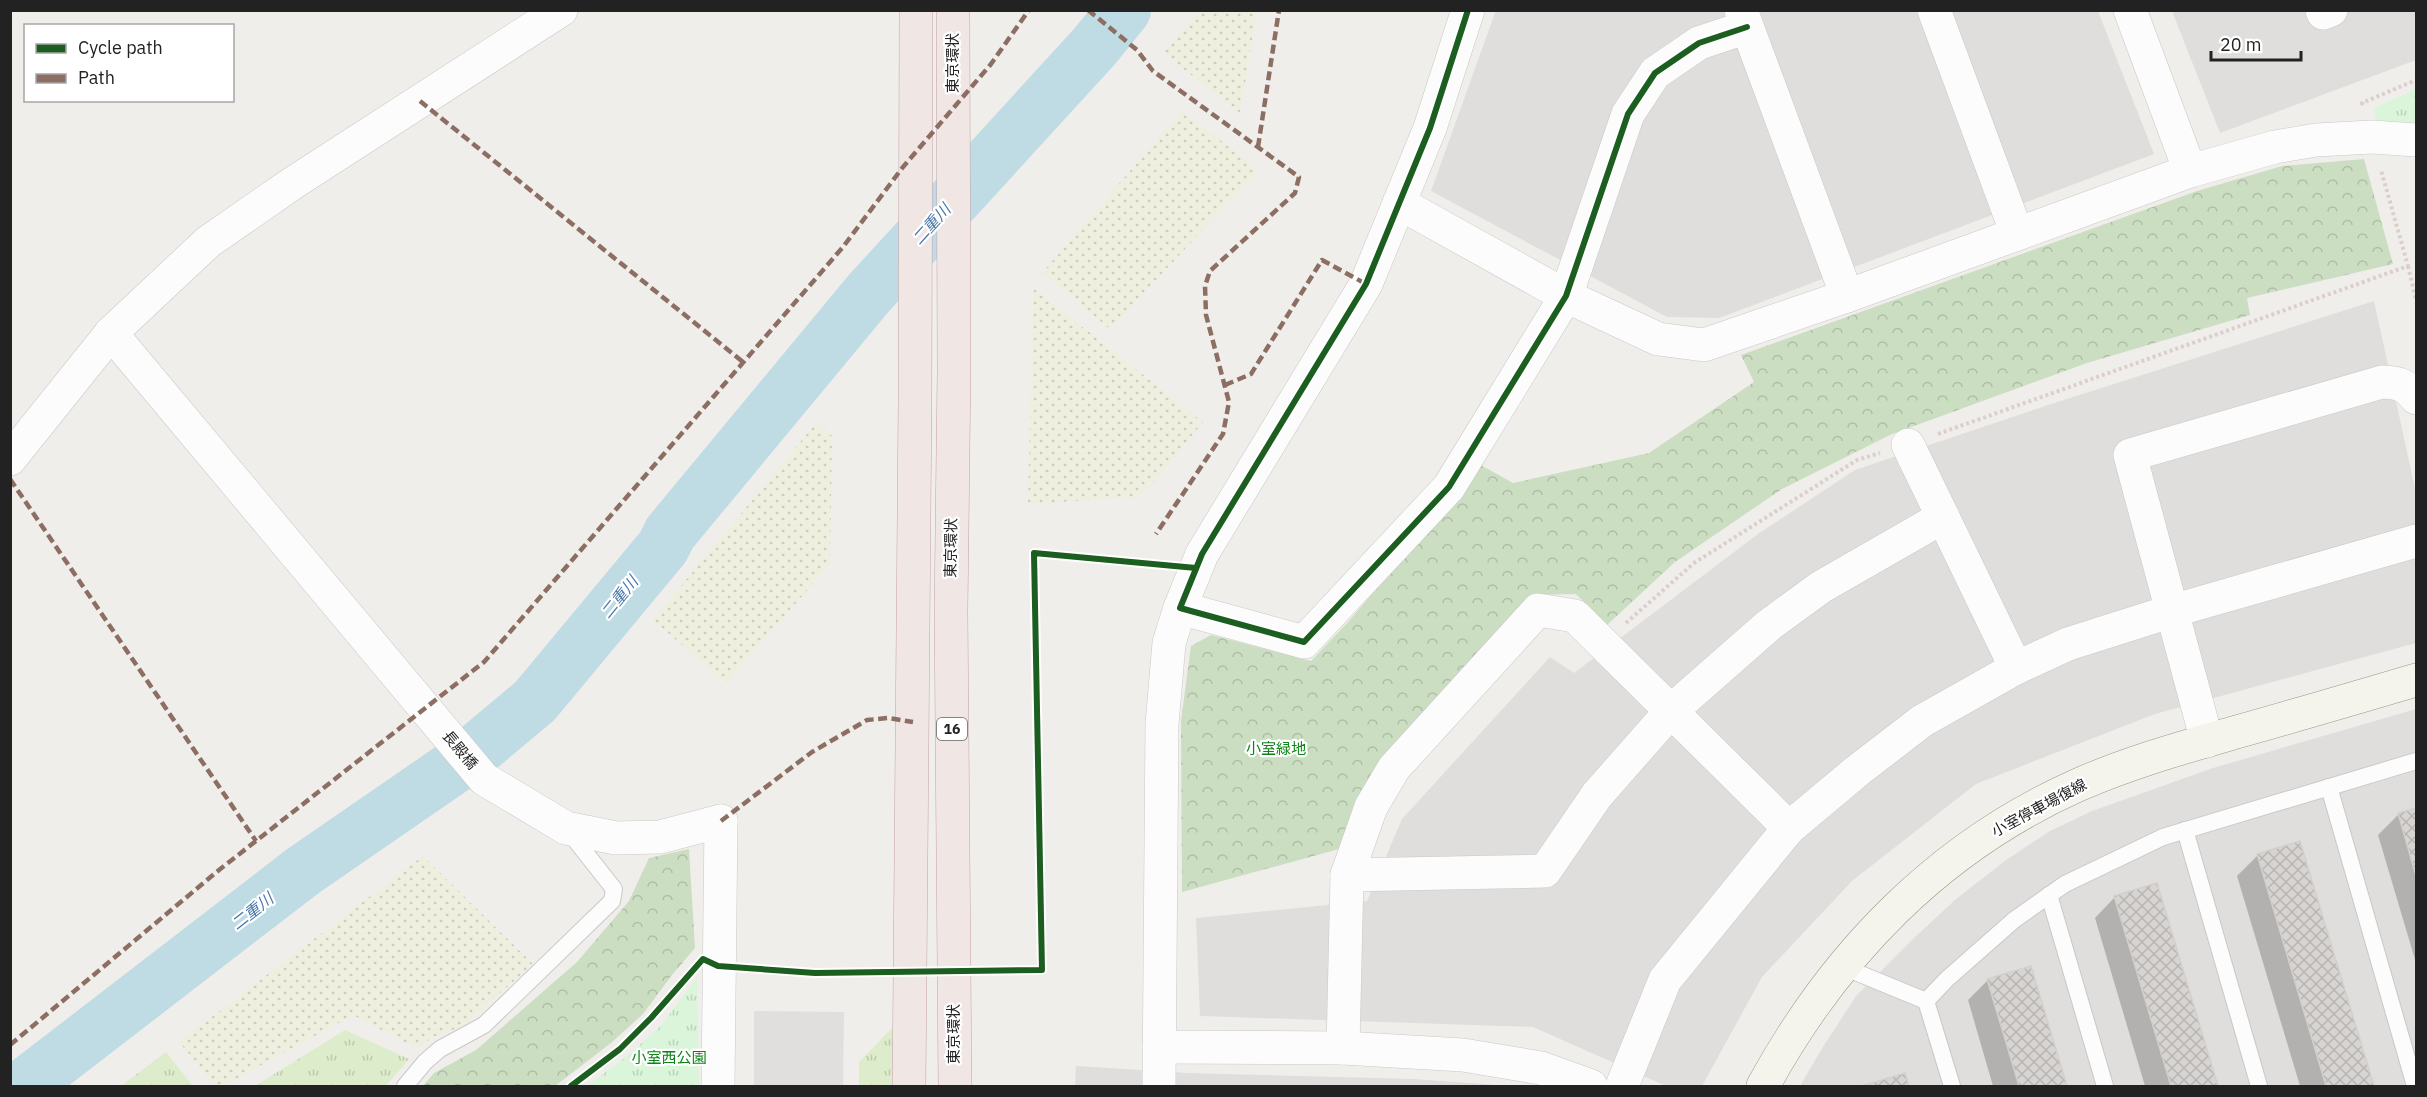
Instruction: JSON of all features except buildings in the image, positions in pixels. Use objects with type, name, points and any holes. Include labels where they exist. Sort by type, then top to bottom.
[{"type":"highway","points":[[909,1086],[916,10]]},
{"type":"highway","name":"東京環状","points":[[953,10],[954,371],[951,623],[955,1086]]},
{"type":"main road","name":"小室停車場復線","points":[[1763,1086],[1797,1027],[1841,966],[1903,902],[1934,874],[1984,837],[2034,807],[2079,785],[2137,762],[2416,681]]},
{"type":"street","points":[[10,459],[111,333],[208,242],[232,224],[561,10]]},
{"type":"street","points":[[1159,1086],[1162,724],[1169,643],[1180,608],[1202,554],[1366,284],[1430,128],[1468,10]]},
{"type":"street","points":[[1934,10],[2017,234]]},
{"type":"street","points":[[2130,10],[2190,171]]},
{"type":"street","points":[[2322,10],[2323,14],[2331,10]]},
{"type":"street","points":[[1180,608],[1304,642],[1449,487],[1566,296],[1628,114],[1654,73],[1699,43],[1744,19],[1847,296]]},
{"type":"street","points":[[1400,203],[1566,296],[1658,339],[1704,345],[1847,296],[2190,171],[2275,147],[2316,140],[2373,137],[2416,140]]},
{"type":"street","name":"長殿橋","points":[[111,333],[484,779],[566,828],[616,838],[660,837],[721,821],[718,1086]]},
{"type":"street","points":[[2207,741],[2130,455],[2382,382],[2394,382],[2407,387],[2416,398]]},
{"type":"street","points":[[1908,445],[2016,668]]},
{"type":"street","points":[[1347,875],[1545,871],[1597,795],[1671,711],[1768,625],[1821,587],[1943,517]]},
{"type":"street","points":[[1622,1086],[1665,980],[1789,828],[1922,721],[2016,668],[2068,644],[2172,610],[2416,541]]},
{"type":"street","points":[[1343,1048],[1347,875],[1371,807],[1394,768],[1538,610],[1575,616],[1789,828]]},
{"type":"street","points":[[1159,1047],[1343,1048],[1463,1055],[1541,1068],[1591,1086]]},
{"type":"lane","points":[[1926,1001],[1947,979],[2014,920],[2065,884],[2153,841],[2416,761]]},
{"type":"lane","points":[[2329,787],[2415,1086]]},
{"type":"lane","points":[[405,1086],[425,1062],[440,1049],[484,1025],[612,901],[614,889],[566,828]]},
{"type":"lane","points":[[2185,830],[2259,1086]]},
{"type":"lane","points":[[2049,895],[2105,1086]]},
{"type":"lane","points":[[1841,966],[1926,1001]]},
{"type":"lane","points":[[1926,1001],[1952,1086]]},
{"type":"path","points":[[2416,80],[2362,103],[2416,300]]},
{"type":"path","points":[[1603,643],[1694,563],[1857,460],[1908,445],[2408,266]]},
{"type":"shaded area","points":[[1496,10],[2098,11],[2154,154],[1719,318],[1667,317],[1431,191]]},
{"type":"shaded area","points":[[2172,11],[2416,11],[2416,60],[2220,133]]},
{"type":"shaded area","points":[[2374,301],[2416,493],[2416,643],[2155,714],[1976,784],[1852,881],[1762,977],[1702,1086],[1666,1086],[1533,1027],[1200,1016],[1196,918],[1367,901],[1402,819],[1550,657],[1574,673],[1758,534],[1855,470],[2045,406]]},
{"type":"shaded area","points":[[2416,709],[2416,1086],[1800,1086],[1856,996],[1956,899],[2006,860],[2050,831],[2092,811],[2213,768]]},
{"type":"shaded area","points":[[754,1011],[844,1012],[843,1086],[754,1086]]},
{"type":"shaded area","points":[[1076,1066],[1188,1073],[1413,1079],[1513,1086],[1075,1086]]},
{"type":"green space","points":[[1201,11],[1257,11],[1240,113],[1163,53]]},
{"type":"green space","points":[[2416,89],[2416,125],[2376,121],[2374,108]]},
{"type":"green space","points":[[1182,111],[1259,170],[1110,329],[1042,273]]},
{"type":"green space","name":"小室緑地","points":[[2364,159],[2393,264],[2247,298],[2250,315],[2087,363],[1892,434],[1782,489],[1675,562],[1607,625],[1576,594],[1531,595],[1383,756],[1355,801],[1339,849],[1182,892],[1181,721],[1191,646],[1211,635],[1311,661],[1348,622],[1459,493],[1479,464],[1513,483],[1649,453],[1754,382],[1741,355],[2197,191],[2282,166]]},
{"type":"green space","points":[[1033,288],[1203,422],[1153,484],[1137,497],[1028,504]]},
{"type":"green space","points":[[816,423],[832,436],[830,564],[726,683],[653,620]]},
{"type":"green space","points":[[689,849],[695,948],[643,1014],[611,1043],[555,1086],[423,1086],[434,1073],[476,1050],[577,962],[629,901],[649,858]]},
{"type":"green space","points":[[423,856],[533,964],[463,1026],[433,1037],[418,1049],[353,1015],[223,1086],[216,1086],[179,1042]]},
{"type":"green space","name":"小室西公園","points":[[697,977],[699,1086],[587,1086],[626,1057],[661,1026]]},
{"type":"green space","points":[[896,1024],[898,1086],[859,1086],[859,1062]]},
{"type":"green space","points":[[345,1030],[409,1059],[386,1086],[255,1086]]},
{"type":"green space","points":[[166,1052],[193,1086],[121,1086]]},
{"type":"waterway","name":"二重川","points":[[24,1086],[303,871],[467,758],[535,701],[663,547],[670,533],[869,293],[1095,46],[1124,10]]},
{"type":"marked path","points":[[10,1045],[219,870],[484,662],[843,247],[903,167],[991,64],[1029,10]]},
{"type":"marked path","points":[[1088,10],[1137,50],[1153,71],[1299,177],[1295,193],[1210,271],[1205,286],[1206,315],[1229,402],[1223,434],[1156,534]]},
{"type":"marked path","points":[[1258,147],[1279,10]]},
{"type":"marked path","points":[[420,101],[743,362]]},
{"type":"marked path","points":[[1225,385],[1251,374],[1322,260],[1366,284]]},
{"type":"marked path","points":[[10,479],[256,841]]},
{"type":"marked path","points":[[721,821],[812,752],[867,720],[888,718],[913,722]]},
{"type":"cycle path","points":[[1468,10],[1430,128],[1366,284],[1202,554],[1180,608],[1304,642],[1449,487],[1566,296],[1628,114],[1655,73],[1699,43],[1747,27]]},
{"type":"cycle path","points":[[571,1086],[620,1049],[703,959],[718,966],[815,973],[1042,970],[1034,553],[1196,568]]}]
